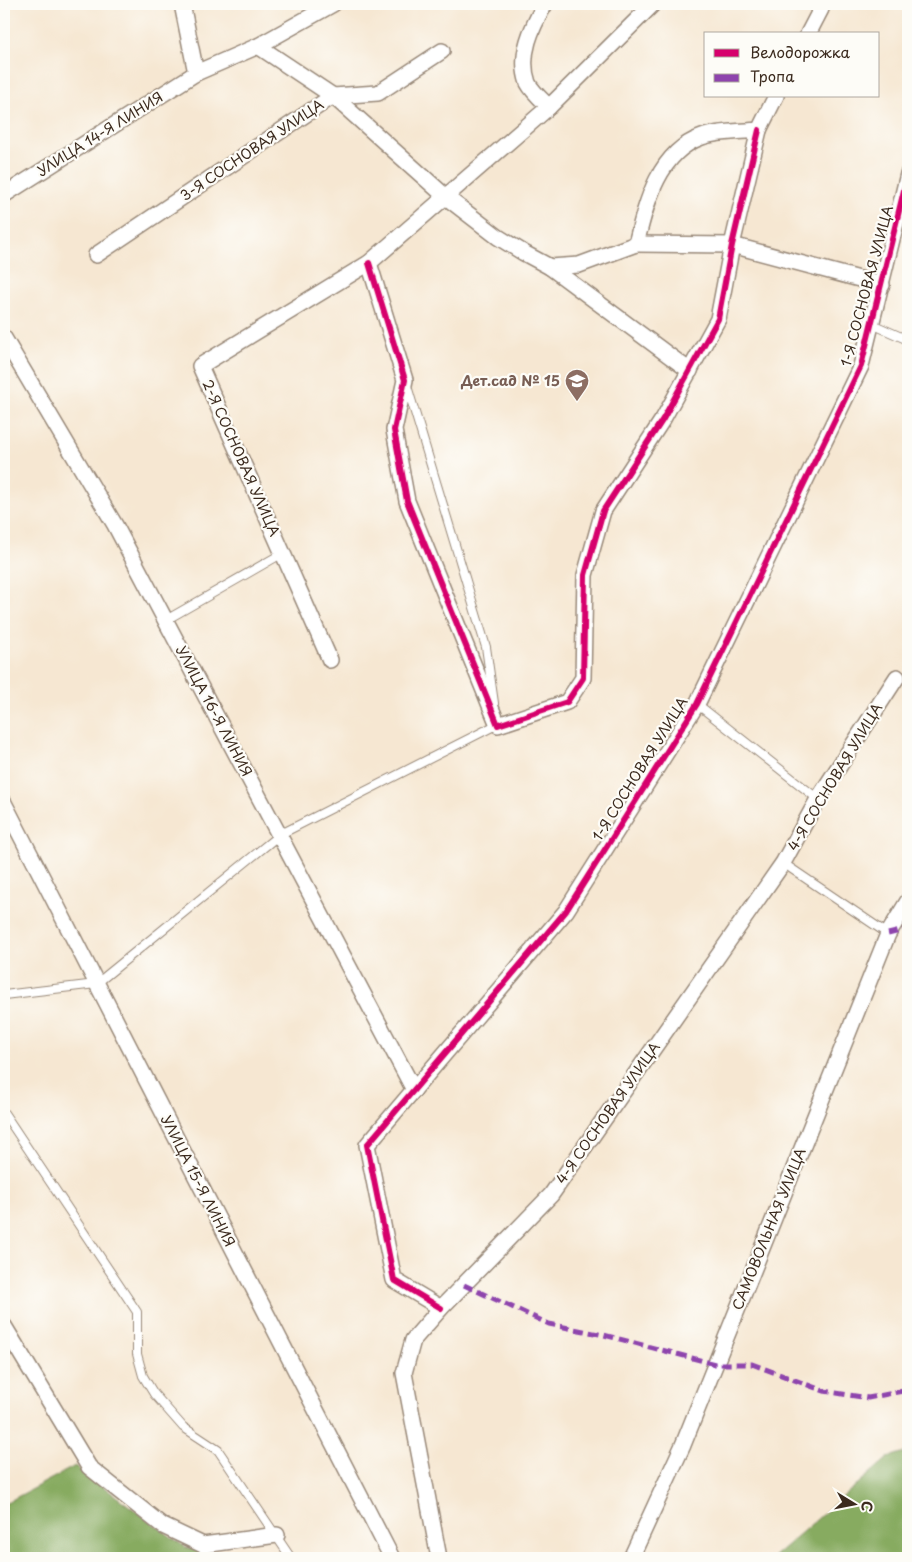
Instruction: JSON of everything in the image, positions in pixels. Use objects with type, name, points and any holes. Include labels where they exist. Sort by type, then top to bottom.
[{"type":"street","points":[[182,4],[196,73]]},
{"type":"street","name":"УЛИЦА 14-Я ЛИНИЯ","points":[[4,195],[196,73],[258,46],[333,4]]},
{"type":"street","points":[[545,4],[531,30],[524,62],[529,84],[548,107]]},
{"type":"street","name":"2-Я СОСНОВАЯ УЛИЦА","points":[[330,660],[200,366],[369,263],[548,107],[653,4]]},
{"type":"street","points":[[809,32],[821,9]]},
{"type":"street","points":[[258,46],[333,96],[446,197],[498,237],[550,267],[690,371]]},
{"type":"street","name":"3-Я СОСНОВАЯ УЛИЦА","points":[[96,255],[333,96],[378,93],[442,51]]},
{"type":"street","points":[[369,263],[405,380],[394,430],[407,501],[498,725],[567,702],[583,678],[585,575],[603,511],[663,419],[718,319],[732,245],[759,130],[775,98]]},
{"type":"street","points":[[636,244],[655,181],[677,152],[702,137],[759,130]]},
{"type":"street","name":"1-Я СОСНОВАЯ УЛИЦА","points":[[441,1308],[394,1280],[367,1145],[566,911],[697,704],[861,366],[908,174]]},
{"type":"street","points":[[550,267],[579,265],[636,244],[732,245]]},
{"type":"street","name":"1-Я СОСНОВАЯ УЛИЦА","points":[[732,245],[882,285]]},
{"type":"street","name":"УЛИЦА 16-Я ЛИНИЯ","points":[[4,338],[115,525],[414,1090]]},
{"type":"street","name":"4-Я СОСНОВАЯ УЛИЦА","points":[[439,1558],[404,1373],[413,1340],[441,1308],[551,1195],[783,864],[818,799],[897,678]]},
{"type":"street","name":"УЛИЦА 15-Я ЛИНИЯ","points":[[4,803],[392,1558]]},
{"type":"street","name":"САМОВОЛЬНАЯ УЛИЦА","points":[[631,1558],[683,1445],[888,934],[908,901]]},
{"type":"street","points":[[4,1326],[89,1467],[164,1526],[203,1545],[276,1535]]},
{"type":"lane","points":[[872,324],[908,340]]},
{"type":"lane","points":[[4,995],[96,984],[279,835],[498,725],[486,647],[405,380]]},
{"type":"lane","points":[[166,620],[283,553]]},
{"type":"lane","points":[[697,704],[818,799]]},
{"type":"lane","points":[[783,864],[888,934]]},
{"type":"lane","points":[[4,1113],[137,1312],[137,1354],[143,1376],[154,1394],[183,1428],[218,1450],[291,1558]]},
{"type":"green space","points":[[908,1451],[908,1558],[772,1558],[889,1457]]},
{"type":"green space","points":[[75,1466],[185,1547],[221,1558],[4,1558],[4,1504]]},
{"type":"marked path","points":[[888,934],[908,929]]},
{"type":"marked path","points":[[464,1285],[549,1324],[604,1335],[715,1364],[752,1364],[824,1391],[868,1398],[908,1390]]},
{"type":"cycle path","points":[[369,263],[405,380],[394,430],[407,501],[498,725],[567,702],[583,678],[585,575],[603,511],[663,419],[718,319],[732,245],[759,130]]},
{"type":"cycle path","points":[[441,1308],[394,1280],[367,1145],[566,911],[697,704],[861,366],[908,174]]},
{"type":"place","name":"Дет.сад № 15","points":[[577,402]]}]
